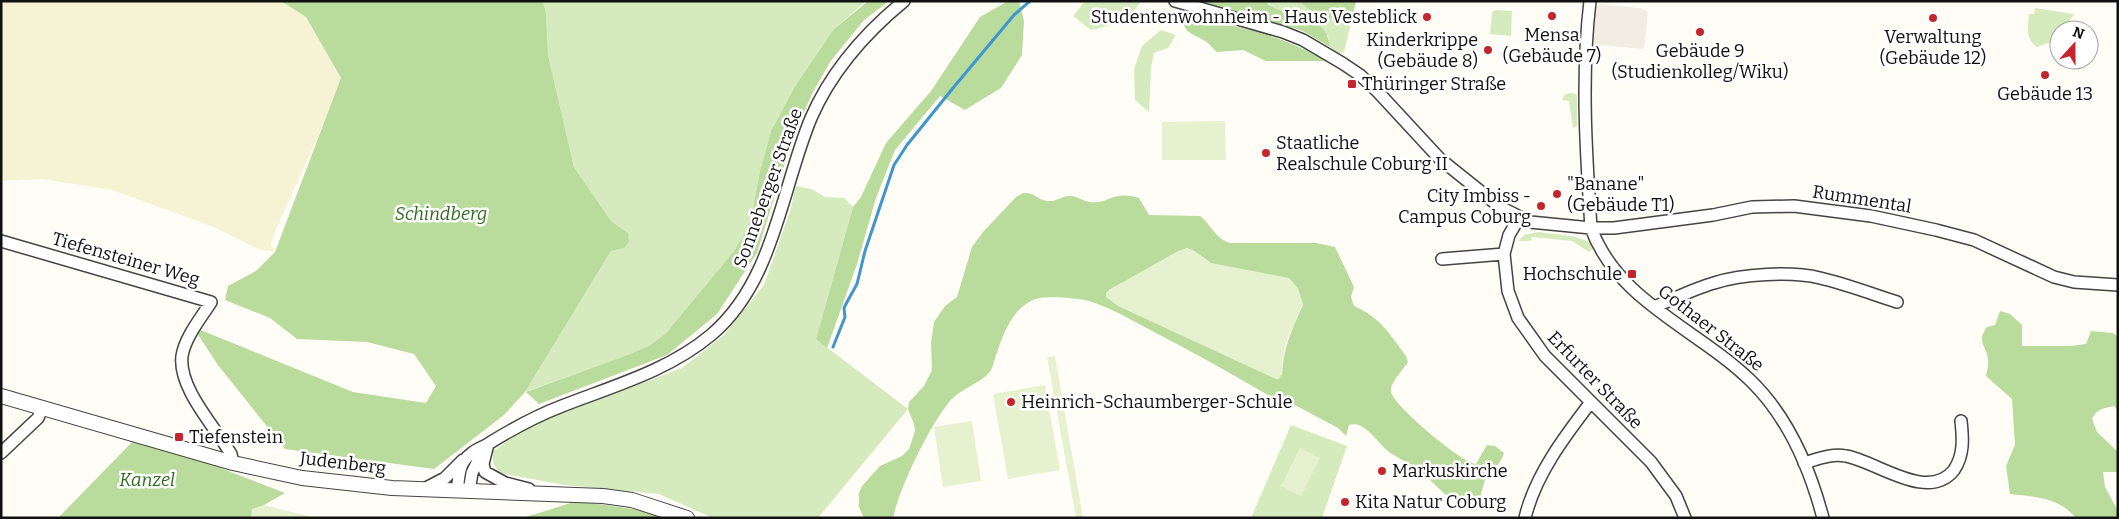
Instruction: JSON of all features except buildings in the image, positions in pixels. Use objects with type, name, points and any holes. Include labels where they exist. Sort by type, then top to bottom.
[{"type":"street","name":"Sonneberger Straße","points":[[424,489],[445,478],[470,454],[521,424],[562,406],[614,387],[682,357],[719,328],[743,299],[765,257],[800,150],[818,103],[850,54],[878,24],[904,1]]},
{"type":"street","points":[[1175,1],[1283,32],[1303,40],[1342,63],[1378,92],[1440,159],[1475,188],[1518,218],[1542,225],[1591,228],[1585,133],[1585,42],[1590,1]]},
{"type":"street","name":"Rummental","points":[[1591,228],[1614,228],[1693,218],[1752,207],[1794,206],[1871,216],[1936,230],[1974,240],[2054,277],[2074,282],[2118,285]]},
{"type":"street","name":"Erfurter Straße","points":[[1518,218],[1509,235],[1504,254],[1508,291],[1518,318],[1545,356],[1650,462],[1676,496],[1685,518]]},
{"type":"street","name":"Gothaer Straße","points":[[1591,228],[1606,259],[1625,281],[1654,307],[1734,365],[1751,381],[1780,417],[1804,463],[1823,518]]},
{"type":"street","name":"Tiefensteiner Weg","points":[[1,241],[211,302],[192,332],[184,351],[182,368],[185,380],[194,398],[231,454],[233,463]]},
{"type":"street","points":[[1442,259],[1504,254]]},
{"type":"street","points":[[1654,307],[1714,283],[1741,276],[1765,275],[1820,278],[1897,302]]},
{"type":"street","name":"Judenberg","points":[[1,396],[233,463],[302,478],[392,488],[603,496],[632,500],[687,518]]},
{"type":"street","points":[[1525,518],[1538,483],[1554,455],[1591,402]]},
{"type":"street","points":[[1,452],[38,418],[42,408]]},
{"type":"street","points":[[1804,463],[1839,455],[1868,463],[1901,478],[1922,482],[1936,482],[1949,476],[1958,463],[1963,436],[1961,422]]},
{"type":"street","name":"Sonneberger Straße","points":[[463,491],[470,481],[476,462],[488,444]]},
{"type":"street","points":[[488,444],[483,464],[485,472],[505,483],[548,494]]},
{"type":"street","points":[[463,491],[460,470],[470,454]]},
{"type":"shaded area","points":[[1,1],[281,1],[306,17],[341,78],[336,97],[276,229],[271,244],[275,252],[258,249],[214,227],[112,190],[42,179],[1,181]]},
{"type":"shaded area","points":[[1600,4],[1640,8],[1648,12],[1644,49],[1590,44],[1594,7]]},
{"type":"green space","name":"Schindberg","points":[[281,1],[543,1],[546,13],[548,55],[574,167],[611,221],[628,233],[629,242],[624,248],[611,251],[525,392],[504,415],[434,469],[285,449],[218,365],[193,327],[353,392],[426,403],[436,386],[414,354],[367,342],[297,339],[270,318],[225,300],[228,286],[256,271],[275,252],[341,78],[306,17]]},
{"type":"green space","points":[[543,1],[866,1],[833,30],[794,88],[771,131],[760,171],[751,218],[745,233],[734,251],[666,333],[649,346],[525,392],[611,251],[624,248],[628,233],[611,221],[574,167],[548,55],[546,13]]},
{"type":"green space","points":[[868,1],[889,1],[864,20],[830,62],[812,94],[793,137],[757,253],[717,314],[667,355],[539,404],[526,392],[649,346],[666,333],[734,251],[745,233],[751,218],[760,171],[771,131],[794,88],[833,30]]},
{"type":"green space","points":[[1008,1],[1019,1],[1024,21],[1022,55],[1001,88],[965,110],[940,96],[895,150],[876,198],[857,264],[827,348],[816,339],[853,207],[861,197],[886,143],[931,91],[980,17]]},
{"type":"green space","points":[[1085,1],[1141,1],[1137,8],[1126,17],[1113,24],[1091,30],[1073,16]]},
{"type":"green space","points":[[1192,1],[1265,1],[1272,7],[1302,16],[1321,26],[1327,35],[1330,47],[1303,31],[1254,16]]},
{"type":"green space","points":[[1265,1],[1299,1],[1324,17],[1338,18],[1353,15],[1344,52],[1339,54],[1330,47],[1328,36]]},
{"type":"green space","points":[[1299,1],[1356,1],[1353,15],[1330,18],[1311,11]]},
{"type":"green space","points":[[2035,8],[2074,14],[2070,20],[2049,20],[2049,43],[2037,47],[2033,44],[2028,32],[2029,14],[2034,14]]},
{"type":"green space","points":[[1495,10],[1512,11],[1511,36],[1490,34],[1492,12]]},
{"type":"green space","points":[[1184,14],[1274,37],[1308,51],[1325,61],[1266,61],[1243,50],[1217,52],[1206,42],[1188,32],[1184,25]]},
{"type":"green space","points":[[1161,30],[1176,35],[1168,48],[1154,53],[1151,68],[1149,112],[1135,100],[1134,69],[1142,46]]},
{"type":"green space","points":[[1573,93],[1577,95],[1577,126],[1573,128],[1569,101],[1562,100],[1565,94]]},
{"type":"green space","points":[[1225,121],[1226,160],[1162,160],[1162,122]]},
{"type":"green space","points":[[796,186],[812,189],[825,197],[844,198],[853,207],[816,339],[908,409],[818,518],[713,518],[659,494],[565,485],[499,473],[493,463],[493,451],[531,425],[682,368],[724,335],[764,285],[790,211]]},
{"type":"green space","points":[[1027,193],[1048,201],[1071,196],[1097,202],[1117,196],[1130,196],[1139,198],[1149,215],[1200,216],[1220,238],[1230,243],[1316,243],[1335,247],[1354,287],[1351,297],[1354,306],[1378,321],[1406,356],[1408,362],[1394,381],[1391,389],[1395,399],[1403,409],[1444,445],[1469,462],[1476,464],[1487,445],[1495,446],[1504,453],[1486,478],[1477,505],[1468,505],[1452,499],[1419,470],[1389,452],[1369,431],[1361,426],[1349,425],[1346,436],[1338,428],[1295,405],[1287,396],[1274,397],[1268,395],[1114,311],[1089,301],[1052,297],[1038,298],[1025,304],[1019,310],[1005,331],[989,373],[953,398],[941,413],[924,441],[902,490],[893,518],[864,518],[859,507],[859,493],[862,486],[880,466],[902,456],[909,449],[915,431],[908,409],[909,402],[924,386],[932,370],[931,343],[934,322],[945,306],[957,297],[972,247],[983,232],[1016,197]],"holes":[[[1187,248],[1211,263],[1303,305],[1289,339],[1284,356],[1282,375],[1109,290]]]},
{"type":"green space","points":[[1538,232],[1575,237],[1595,246],[1589,252],[1572,241],[1532,237],[1531,241],[1518,241],[1524,235]]},
{"type":"green space","points":[[1187,248],[1211,263],[1289,278],[1298,288],[1303,304],[1286,343],[1279,379],[1118,306],[1106,297],[1106,293],[1109,290],[1178,251]]},
{"type":"green space","points":[[2000,311],[2010,314],[2022,325],[2022,346],[2086,344],[2091,331],[2113,333],[2118,337],[2118,410],[2114,406],[2104,408],[2098,411],[2092,419],[2097,432],[2118,452],[2118,472],[2103,472],[2105,487],[2118,511],[2118,518],[2076,518],[2062,506],[2046,499],[2010,494],[2006,466],[2015,445],[2012,399],[1986,376],[1988,361],[1982,340],[1987,327],[1995,325]]},
{"type":"green space","points":[[1055,356],[1083,518],[1076,518],[1047,357]]},
{"type":"green space","points":[[1045,385],[1060,470],[1008,479],[993,394]]},
{"type":"green space","points":[[972,421],[981,481],[943,487],[934,427]]},
{"type":"green space","points":[[1291,425],[1347,446],[1322,518],[1251,518]]},
{"type":"green space","name":"Kanzel","points":[[138,436],[285,493],[264,505],[259,518],[58,518]]},
{"type":"green space","points":[[1300,448],[1320,458],[1301,496],[1281,486]]},
{"type":"green space","points":[[577,501],[634,509],[664,518],[523,518]]},
{"type":"green space","points":[[264,505],[316,518],[251,518],[252,509]]},
{"type":"waterway","points":[[833,347],[845,317],[844,308],[857,284],[865,251],[894,165],[907,145],[953,88],[1014,15],[1030,1]]},
{"type":"place","name":"Mensa (Gebäude 7)","points":[[1552,16]]},
{"type":"place","name":"Studentenwohnheim - Haus Vesteblick","points":[[1427,17]]},
{"type":"place","name":"Verwaltung (Gebäude 12)","points":[[1933,18]]},
{"type":"place","name":"Gebäude 9 (Studienkolleg/Wiku)","points":[[1700,32]]},
{"type":"place","name":"Kinderkrippe (Gebäude 8)","points":[[1488,50]]},
{"type":"place","name":"Gebäude 13","points":[[2045,75]]},
{"type":"place","name":"Thüringer Straße","points":[[1352,84]]},
{"type":"place","name":"Staatliche Realschule Coburg II","points":[[1266,153]]},
{"type":"place","name":"\"Banane\" (Gebäude T1)","points":[[1557,194]]},
{"type":"place","name":"City Imbiss - Campus Coburg","points":[[1541,206]]},
{"type":"place","name":"Hochschule","points":[[1632,274]]},
{"type":"place","name":"Heinrich-Schaumberger-Schule","points":[[1011,402]]},
{"type":"place","name":"Tiefenstein","points":[[179,437]]},
{"type":"place","name":"Markuskirche","points":[[1382,471]]},
{"type":"place","name":"Kita Natur Coburg","points":[[1345,502]]}]
